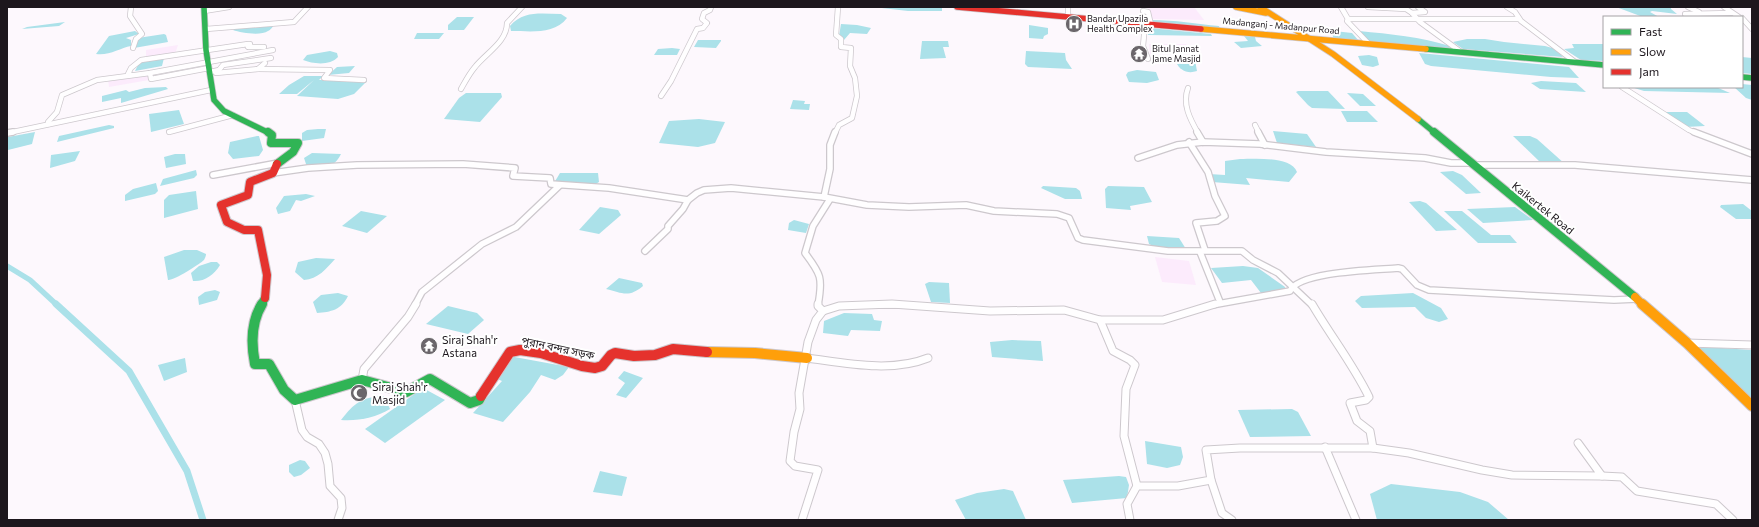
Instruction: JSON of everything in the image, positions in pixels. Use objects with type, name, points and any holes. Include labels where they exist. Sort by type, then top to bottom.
[{"type":"main road","name":"Madanganj - Madanpur Road","points":[[963,7],[1148,25],[1575,62],[1603,66]]},
{"type":"main road","points":[[1236,7],[1265,11]]},
{"type":"main road","points":[[1247,7],[1265,11]]},
{"type":"main road","points":[[204,9],[206,50],[211,90],[214,100],[224,111],[266,130],[272,135],[271,143],[298,143],[290,157],[274,168],[273,174],[250,182],[248,195],[221,205],[227,222],[244,230],[258,230],[266,276],[267,294],[255,315],[252,349],[255,364],[269,364],[284,390],[295,400],[362,380]]},
{"type":"main road","name":"Kaikertek Road","points":[[1265,11],[1310,39],[1387,93],[1637,299],[1687,343],[1752,406]]},
{"type":"main road","name":"পুরান বন্দর সড়ক","points":[[362,380],[406,392],[430,379],[470,403],[474,403],[479,400],[510,352],[515,349],[541,353],[582,366],[595,368],[602,366],[615,353],[634,356],[655,355],[673,349],[697,352],[755,353],[807,358]]},
{"type":"street","points":[[131,7],[130,16],[142,34],[136,39],[133,48]]},
{"type":"street","points":[[204,9],[229,7]]},
{"type":"street","points":[[206,29],[294,22],[308,7]]},
{"type":"street","points":[[461,89],[474,68],[503,38],[507,32],[507,23],[522,7]]},
{"type":"street","points":[[660,96],[671,82],[695,36],[697,29],[703,28],[707,23],[702,19],[704,13],[710,10],[711,7]]},
{"type":"street","points":[[823,311],[818,306],[821,290],[819,272],[805,253],[813,226],[827,198],[830,169],[830,145],[839,125],[852,118],[857,96],[855,78],[850,66],[851,48],[841,47],[841,39],[836,35],[838,7]]},
{"type":"street","points":[[1068,7],[1068,17]]},
{"type":"street","points":[[1341,7],[1348,19],[1347,21],[1369,44]]},
{"type":"street","points":[[1368,7],[1406,9],[1461,52]]},
{"type":"street","points":[[1412,13],[1425,12],[1418,7]]},
{"type":"street","points":[[1507,7],[1515,12],[1519,19],[1575,62]]},
{"type":"street","points":[[1688,7],[1703,14]]},
{"type":"street","points":[[1724,7],[1737,16]]},
{"type":"street","points":[[1143,11],[1148,12],[1148,25],[1142,36],[1142,48],[1148,59]]},
{"type":"street","points":[[1693,13],[1698,16]]},
{"type":"street","points":[[1685,14],[1732,13]]},
{"type":"street","points":[[1348,19],[1519,19]]},
{"type":"street","points":[[1743,19],[1749,23],[1752,29]]},
{"type":"street","points":[[131,75],[128,74],[139,61],[248,44],[250,44],[248,47],[264,47]]},
{"type":"street","points":[[209,69],[272,50]]},
{"type":"street","points":[[209,69],[219,70],[223,65],[271,58]]},
{"type":"street","points":[[258,69],[265,63]]},
{"type":"street","points":[[49,124],[48,122],[57,112],[63,94],[97,80],[131,75],[209,69],[330,70],[324,78],[364,80]]},
{"type":"street","points":[[1188,88],[1185,96],[1187,103],[1187,114],[1203,142]]},
{"type":"street","points":[[1624,88],[1689,130],[1752,154]]},
{"type":"street","points":[[7,133],[211,90]]},
{"type":"street","points":[[170,132],[233,115]]},
{"type":"street","points":[[1255,125],[1265,145]]},
{"type":"street","points":[[1138,158],[1189,142],[1203,142],[1265,145],[1326,152],[1472,164],[1575,165],[1752,180]]},
{"type":"street","points":[[1189,142],[1208,172],[1214,196],[1225,216],[1217,221],[1196,223],[1203,251],[1220,302]]},
{"type":"street","points":[[213,175],[278,164]]},
{"type":"street","points":[[273,174],[308,168],[344,165],[463,164],[515,168],[513,176],[550,178],[551,184],[608,188],[688,200]]},
{"type":"street","points":[[362,380],[364,369],[408,317],[422,292],[482,244],[516,227],[560,185]]},
{"type":"street","points":[[646,251],[668,229],[668,226],[683,209],[688,200],[704,190],[732,188],[827,198],[867,205],[966,205],[994,211],[1057,214],[1069,218],[1078,238],[1083,240],[1168,251],[1242,251],[1252,260],[1278,273],[1311,302],[1330,335],[1356,371],[1369,397],[1366,400],[1350,403],[1357,421],[1370,431],[1373,448]]},
{"type":"street","points":[[802,520],[818,474],[818,470],[795,466],[790,461],[794,432],[800,409],[799,393],[807,358],[808,342],[816,320],[823,311],[839,306],[892,304],[990,312],[1064,310],[1100,320],[1163,320],[1220,302],[1290,291],[1292,285],[1299,281],[1322,276],[1398,268],[1402,269],[1422,289],[1429,290],[1594,299],[1637,299]]},
{"type":"street","points":[[1100,320],[1113,351],[1130,360],[1135,365],[1126,389],[1124,436],[1137,486],[1127,504],[1130,520]]},
{"type":"street","points":[[1687,343],[1752,345]]},
{"type":"street","points":[[807,358],[848,364],[918,363],[928,358]]},
{"type":"street","points":[[295,400],[299,413],[300,429],[307,437],[320,445],[328,460],[330,486],[341,498],[342,508],[338,520]]},
{"type":"street","points":[[1578,443],[1602,476]]},
{"type":"street","points":[[1232,520],[1222,513],[1207,467],[1206,450],[1230,447],[1297,449],[1352,446],[1373,448],[1457,463],[1482,470],[1551,478],[1602,476],[1622,477],[1637,492],[1716,504],[1733,520]]},
{"type":"street","points":[[1325,447],[1356,520]]},
{"type":"street","points":[[1137,486],[1178,486],[1211,480]]},
{"type":"shaded area","points":[[1147,7],[1194,7],[1204,20],[1152,19]]},
{"type":"shaded area","points":[[1149,44],[1186,44],[1192,51],[1150,54]]},
{"type":"shaded area","points":[[178,45],[175,54],[146,58],[146,50]]},
{"type":"shaded area","points":[[142,74],[149,76],[149,80],[109,87],[108,80]]},
{"type":"shaded area","points":[[1155,257],[1189,261],[1196,285],[1162,282]]},
{"type":"water","points":[[873,7],[942,8],[942,11],[908,11]]},
{"type":"water","points":[[1616,7],[1671,7],[1671,9],[1677,14],[1652,11],[1650,12],[1657,16],[1640,16]]},
{"type":"water","points":[[534,14],[561,14],[567,18],[562,23],[549,30],[511,31],[510,26],[521,17]]},
{"type":"water","points":[[457,17],[474,17],[464,30],[448,30],[448,25]]},
{"type":"water","points":[[1152,20],[1178,21],[1219,26],[1220,29],[1154,23]]},
{"type":"water","points":[[65,22],[59,26],[22,29],[27,27]]},
{"type":"water","points":[[275,24],[265,33],[256,34],[233,30],[237,27]]},
{"type":"water","points":[[841,24],[871,28],[867,34],[850,33],[844,40],[839,36]]},
{"type":"water","points":[[1029,25],[1048,28],[1048,34],[1044,36],[1043,39],[1029,38]]},
{"type":"water","points":[[1149,28],[1211,34],[1212,36],[1148,35]]},
{"type":"water","points":[[135,31],[139,34],[126,38],[131,40],[131,46],[110,53],[96,54],[109,36]]},
{"type":"water","points":[[1334,31],[1352,33],[1359,41],[1334,39],[1332,34]]},
{"type":"water","points":[[1359,31],[1428,40],[1450,46],[1449,47],[1454,50],[1370,42]]},
{"type":"water","points":[[417,33],[444,33],[439,39],[414,39]]},
{"type":"water","points":[[164,34],[166,35],[168,42],[134,48],[138,38]]},
{"type":"water","points":[[1244,36],[1255,37],[1256,41],[1262,46],[1241,48],[1234,42],[1248,41]]},
{"type":"water","points":[[1467,39],[1485,39],[1545,46],[1556,49],[1563,57],[1463,49],[1453,42]]},
{"type":"water","points":[[698,40],[721,41],[716,48],[694,47]]},
{"type":"water","points":[[922,41],[948,41],[949,47],[943,47],[946,58],[920,59]]},
{"type":"water","points":[[1572,44],[1603,44],[1603,61],[1581,60],[1564,49],[1574,48]]},
{"type":"water","points":[[658,49],[680,49],[677,55],[654,55]]},
{"type":"water","points":[[330,51],[337,53],[338,57],[331,62],[316,63],[303,60],[307,55]]},
{"type":"water","points":[[1026,51],[1065,53],[1066,60],[1072,69],[1028,67],[1025,64]]},
{"type":"water","points":[[1419,53],[1569,67],[1579,78],[1551,77],[1431,66],[1425,64]]},
{"type":"water","points":[[1369,55],[1377,57],[1379,65],[1373,67],[1362,65],[1358,56]]},
{"type":"water","points":[[1743,57],[1752,58],[1752,74],[1743,73]]},
{"type":"water","points":[[164,58],[162,66],[135,71],[140,61]]},
{"type":"water","points":[[1179,60],[1195,60],[1197,71],[1190,72],[1182,70],[1176,62]]},
{"type":"water","points":[[355,66],[349,73],[328,75],[337,67]]},
{"type":"water","points":[[1137,70],[1156,72],[1159,80],[1147,83],[1129,82],[1126,75],[1128,72]]},
{"type":"water","points":[[304,76],[323,76],[319,80],[367,81],[354,94],[338,99],[297,96],[314,80],[297,94],[279,94],[289,85]]},
{"type":"water","points":[[1541,81],[1576,83],[1586,92],[1540,89],[1531,83]]},
{"type":"water","points":[[1743,84],[1752,85],[1752,100],[1746,98],[1735,88],[1743,88]]},
{"type":"water","points":[[166,87],[168,89],[121,103],[121,98],[102,102],[102,96],[126,90],[129,92],[145,88]]},
{"type":"water","points":[[1634,88],[1718,88],[1730,93],[1644,91]]},
{"type":"water","points":[[1328,91],[1345,109],[1312,108],[1296,92]]},
{"type":"water","points":[[466,93],[501,93],[502,97],[480,122],[444,119],[459,98]]},
{"type":"water","points":[[1347,93],[1363,94],[1376,106],[1360,106]]},
{"type":"water","points":[[793,100],[805,101],[804,104],[810,104],[809,110],[790,109]]},
{"type":"water","points":[[179,110],[184,124],[151,132],[149,114]]},
{"type":"water","points":[[1341,111],[1367,111],[1378,122],[1347,122]]},
{"type":"water","points":[[1664,112],[1687,112],[1705,126],[1685,127]]},
{"type":"water","points":[[699,119],[725,122],[715,143],[698,147],[659,143],[669,121]]},
{"type":"water","points":[[109,125],[114,126],[114,128],[57,142],[59,136]]},
{"type":"water","points":[[326,129],[324,138],[302,141],[302,133],[307,130]]},
{"type":"water","points":[[1273,131],[1307,134],[1316,147],[1277,143]]},
{"type":"water","points":[[35,132],[32,144],[8,150],[8,137]]},
{"type":"water","points":[[259,136],[263,150],[259,156],[233,159],[228,153],[230,142]]},
{"type":"water","points":[[1513,136],[1530,136],[1537,139],[1565,164],[1541,163]]},
{"type":"water","points":[[80,151],[75,161],[50,168],[51,155]]},
{"type":"water","points":[[312,153],[341,154],[335,163],[331,165],[323,167],[307,167],[304,158]]},
{"type":"water","points":[[175,154],[185,154],[186,164],[166,168],[164,157]]},
{"type":"water","points":[[1240,159],[1280,161],[1288,163],[1297,172],[1289,182],[1246,178],[1250,185],[1212,182],[1209,174],[1225,175],[1225,161]]},
{"type":"water","points":[[196,170],[197,175],[194,178],[160,186],[163,179]]},
{"type":"water","points":[[1453,171],[1462,175],[1481,193],[1466,194],[1440,172]]},
{"type":"water","points":[[560,173],[598,173],[599,182],[592,186],[554,183]]},
{"type":"water","points":[[156,183],[158,191],[155,194],[125,201],[125,195],[133,189]]},
{"type":"water","points":[[1043,186],[1076,188],[1080,191],[1082,199],[1065,199],[1041,188]]},
{"type":"water","points":[[1108,186],[1144,187],[1152,202],[1130,206],[1131,210],[1106,208],[1105,189]]},
{"type":"water","points":[[196,191],[198,209],[164,218],[164,200],[169,195]]},
{"type":"water","points":[[306,194],[315,196],[301,201],[296,200],[290,211],[278,214],[276,208],[284,196]]},
{"type":"water","points":[[1420,201],[1426,203],[1457,230],[1436,231],[1409,202]]},
{"type":"water","points":[[1743,204],[1752,211],[1752,219],[1736,219],[1720,207],[1721,205]]},
{"type":"water","points":[[600,207],[618,210],[621,215],[599,234],[579,230]]},
{"type":"water","points":[[1515,207],[1533,220],[1483,223],[1467,209]]},
{"type":"water","points":[[361,211],[387,216],[367,233],[342,226]]},
{"type":"water","points":[[1444,211],[1462,211],[1491,235],[1510,235],[1517,243],[1478,243]]},
{"type":"water","points":[[794,220],[809,224],[806,233],[788,230],[789,223]]},
{"type":"water","points":[[1147,236],[1179,238],[1186,249],[1168,250],[1157,247],[1149,244]]},
{"type":"water","points":[[184,250],[197,250],[206,254],[206,256],[204,260],[192,268],[171,280],[168,280],[164,257]]},
{"type":"water","points":[[316,258],[335,259],[318,276],[313,278],[304,280],[295,272],[298,262]]},
{"type":"water","points":[[211,262],[217,262],[220,265],[215,272],[205,279],[193,281],[191,273],[199,266]]},
{"type":"water","points":[[1243,266],[1258,268],[1285,287],[1285,291],[1261,293],[1251,280],[1222,283],[1211,268]]},
{"type":"water","points":[[619,278],[642,283],[643,286],[634,292],[625,294],[606,289]]},
{"type":"water","points":[[929,282],[949,283],[950,303],[931,302],[925,284]]},
{"type":"water","points":[[215,290],[220,292],[217,300],[199,305],[198,297],[205,292]]},
{"type":"water","points":[[338,293],[348,296],[339,307],[331,311],[317,313],[313,302],[321,295]]},
{"type":"water","points":[[1413,293],[1441,308],[1448,319],[1439,322],[1426,318],[1415,307],[1362,308],[1355,301],[1361,296]]},
{"type":"water","points":[[448,306],[477,313],[484,320],[468,334],[426,324]]},
{"type":"water","points":[[844,313],[872,314],[874,320],[882,321],[880,331],[851,330],[848,336],[823,333],[824,321]]},
{"type":"water","points":[[1012,340],[1041,341],[1043,361],[992,357],[990,342]]},
{"type":"water","points":[[1693,346],[1751,350],[1752,398],[1745,396]]},
{"type":"water","points":[[509,356],[569,367],[563,375],[555,380],[541,375],[530,392],[503,422],[473,413],[502,381],[495,378]]},
{"type":"water","points":[[185,358],[187,372],[164,381],[158,365]]},
{"type":"water","points":[[624,371],[643,378],[626,398],[616,395],[625,383],[618,378]]},
{"type":"water","points":[[423,388],[445,400],[385,443],[365,429]]},
{"type":"water","points":[[384,396],[390,409],[379,415],[367,418],[341,420],[350,409],[359,402],[370,398]]},
{"type":"water","points":[[1292,409],[1298,412],[1311,436],[1250,437],[1238,410]]},
{"type":"water","points":[[1145,441],[1181,447],[1183,457],[1180,465],[1167,468],[1147,464]]},
{"type":"water","points":[[300,460],[305,461],[310,468],[301,475],[294,477],[289,472],[289,465]]},
{"type":"water","points":[[600,471],[627,477],[622,496],[593,492]]},
{"type":"water","points":[[1119,476],[1126,477],[1129,485],[1127,498],[1072,503],[1063,480]]},
{"type":"water","points":[[1391,484],[1460,492],[1488,502],[1509,520],[1377,520],[1370,494]]},
{"type":"water","points":[[1004,489],[1013,491],[1026,520],[966,520],[955,500],[977,493]]},
{"type":"waterway","points":[[7,266],[30,280],[57,305]]},
{"type":"waterway","points":[[56,304],[129,371],[187,471],[203,520]]},
{"type":"traffic: fast","points":[[204,7],[206,50],[214,100],[224,111],[266,130],[272,135],[271,143],[298,143],[293,152],[277,164]]},
{"type":"traffic: fast","points":[[1426,49],[1603,65]]},
{"type":"traffic: fast","points":[[1743,77],[1752,78]]},
{"type":"traffic: fast","points":[[1418,119],[1635,297]]},
{"type":"traffic: fast","points":[[265,298],[255,315],[252,349],[255,364],[269,364],[284,390],[295,400],[362,380],[406,392],[430,379],[470,403],[479,400],[481,396]]},
{"type":"traffic: slow","points":[[1236,7],[1266,13]]},
{"type":"traffic: slow","points":[[1260,7],[1333,54],[1418,119]]},
{"type":"traffic: slow","points":[[1201,29],[1426,49]]},
{"type":"traffic: slow","points":[[1635,297],[1687,343],[1752,406]]},
{"type":"traffic: slow","points":[[707,352],[755,353],[807,358]]},
{"type":"traffic: jam","points":[[957,7],[1201,29]]},
{"type":"traffic: jam","points":[[265,298],[267,292],[267,275],[258,230],[244,230],[227,222],[221,205],[248,195],[250,182],[273,173],[277,164]]},
{"type":"traffic: jam","points":[[481,396],[510,352],[520,350],[541,353],[582,366],[595,368],[602,366],[611,355],[615,353],[634,356],[655,355],[673,349],[707,352]]},
{"type":"place","name":"Bandar Upazila Health Complex","points":[[1074,24]]},
{"type":"place","name":"Bitul Jannat Jame Masjid","points":[[1139,54]]},
{"type":"place","name":"Siraj Shah'r Astana","points":[[429,346]]},
{"type":"place","name":"Siraj Shah'r Masjid","points":[[359,393]]}]
